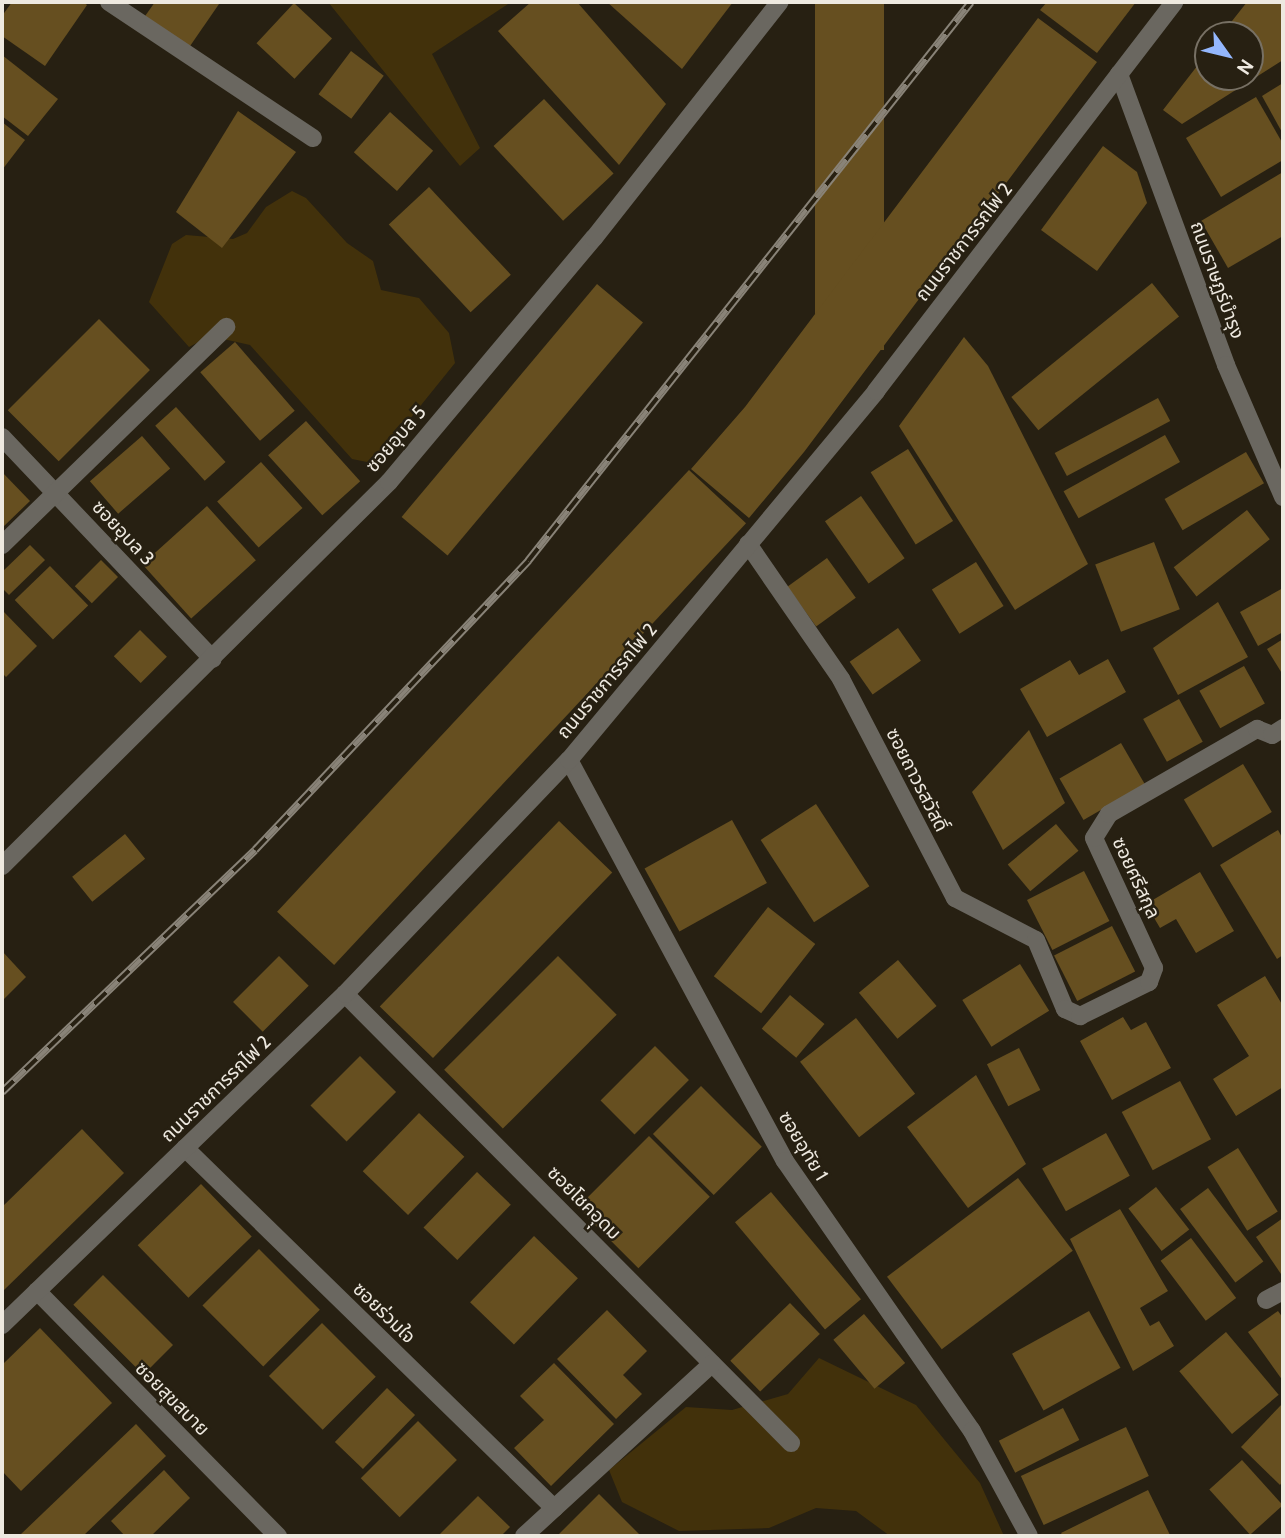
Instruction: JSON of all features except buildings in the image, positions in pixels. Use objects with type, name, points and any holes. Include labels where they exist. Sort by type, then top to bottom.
[{"type":"street","points":[[109,2],[313,138]]},
{"type":"street","name":"ซอยอุบล 5","points":[[2,866],[389,482],[594,238],[780,2]]},
{"type":"street","name":"ถนนราชการรถไฟ 2","points":[[2,1325],[345,994],[569,760],[876,391],[1174,2]]},
{"type":"street","name":"ถนนราษฏร์บำรุง","points":[[1119,74],[1226,365],[1283,497]]},
{"type":"street","points":[[2,545],[226,327]]},
{"type":"street","name":"ซอยอุบล 3","points":[[2,437],[213,659]]},
{"type":"street","name":"ซอยถาวรสวัสดิ์","points":[[748,544],[841,679],[955,898],[1036,940],[1065,1009]]},
{"type":"street","name":"ซอยศรีสกุล","points":[[1065,1009],[1080,1016],[1149,982],[1154,968],[1094,838],[1109,814],[1257,729],[1272,735],[1283,728]]},
{"type":"street","name":"ซอยอุทัย 1","points":[[569,760],[785,1161],[972,1431],[1029,1536]]},
{"type":"street","name":"ซอยโชคอุุดม","points":[[345,994],[792,1443]]},
{"type":"street","name":"ซอยร่วมใจ","points":[[185,1148],[554,1508]]},
{"type":"street","name":"ซอยสุขสบาย","points":[[37,1291],[278,1536]]},
{"type":"street","points":[[1266,1300],[1283,1291]]},
{"type":"street","points":[[524,1536],[712,1364]]},
{"type":"shaded area","points":[[328,2],[511,2],[432,54],[480,148],[460,166]]},
{"type":"shaded area","points":[[292,191],[306,198],[347,243],[373,261],[381,290],[419,298],[449,333],[455,363],[380,456],[367,462],[352,459],[250,345],[210,336],[189,347],[149,302],[172,244],[186,235],[233,239],[247,233],[266,207]]},
{"type":"shaded area","points":[[819,1358],[916,1405],[980,1483],[1004,1536],[890,1536],[856,1511],[816,1508],[769,1528],[679,1531],[622,1502],[609,1470],[686,1407],[732,1410],[788,1394]]},
{"type":"railway","points":[[2,1092],[255,850],[528,561],[971,2]]}]
